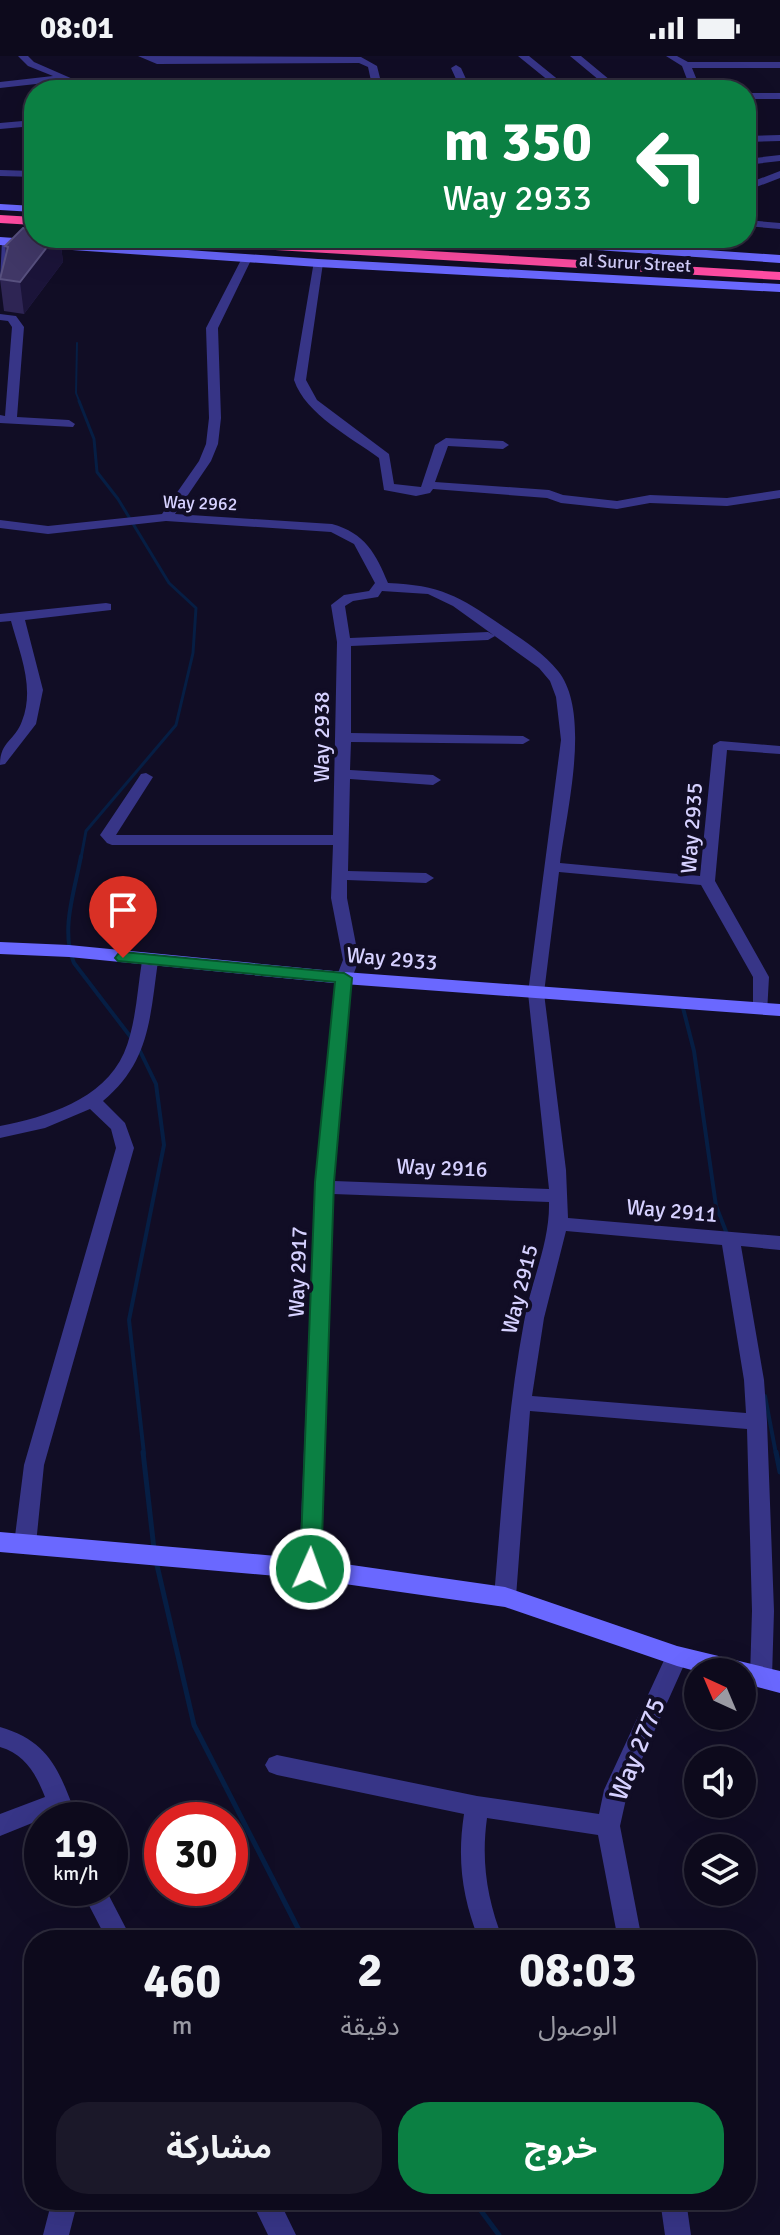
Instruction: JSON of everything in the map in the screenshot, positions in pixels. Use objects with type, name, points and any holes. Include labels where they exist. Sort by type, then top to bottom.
[{"type":"highway","points":[[0,219],[24,220]]},
{"type":"highway","points":[[2,237],[24,233]]},
{"type":"highway","points":[[310,248],[780,276]]},
{"type":"highway","points":[[477,248],[780,266]]},
{"type":"street","points":[[23,56],[31,64],[70,80]]},
{"type":"street","points":[[143,56],[157,61],[360,58],[372,66],[376,80]]},
{"type":"street","points":[[523,56],[553,80]]},
{"type":"street","points":[[575,56],[605,80]]},
{"type":"street","points":[[671,56],[686,65],[779,60]]},
{"type":"street","points":[[686,65],[692,80]]},
{"type":"street","points":[[456,68],[461,80]]},
{"type":"street","points":[[47,80],[66,78]]},
{"type":"street","points":[[0,85],[24,82]]},
{"type":"street","points":[[756,96],[780,96]]},
{"type":"street","points":[[0,126],[24,124]]},
{"type":"street","points":[[756,139],[780,138]]},
{"type":"street","points":[[756,161],[780,158]]},
{"type":"street","points":[[0,173],[24,174]]},
{"type":"street","points":[[756,182],[780,174]]},
{"type":"street","points":[[0,206],[24,208]]},
{"type":"street","points":[[756,219],[780,226]]},
{"type":"street","points":[[0,278],[2,237]]},
{"type":"street","name":"al Surur Street","points":[[2,237],[24,239]]},
{"type":"street","name":"al Surur Street","points":[[130,248],[318,263],[780,290]]},
{"type":"street","points":[[624,248],[780,259]]},
{"type":"street","points":[[166,517],[205,461],[212,444],[215,418],[212,328],[247,258]]},
{"type":"street","points":[[318,263],[300,380],[304,392],[313,403],[385,457],[388,487],[423,492],[429,485],[442,443],[503,445]]},
{"type":"street","points":[[0,317],[12,318],[18,327],[6,419],[69,424]]},
{"type":"street","points":[[0,362],[15,362]]},
{"type":"street","points":[[429,485],[549,494],[561,499],[617,505],[663,499],[727,502],[780,494]]},
{"type":"street","name":"Way 2962","points":[[0,524],[48,530],[166,517],[321,527],[352,533],[361,541],[381,587]]},
{"type":"street","name":"Way 2938","points":[[344,978],[351,960],[340,912],[344,642],[338,605],[349,598],[373,594],[381,587]]},
{"type":"street","name":"Way 2915","points":[[381,587],[430,590],[452,598],[478,614],[553,674],[565,703],[568,740],[536,993],[559,1224],[534,1318],[521,1403],[505,1597]]},
{"type":"street","points":[[0,618],[106,607]]},
{"type":"street","points":[[0,761],[29,724],[36,690],[17,616]]},
{"type":"street","points":[[344,642],[488,636]]},
{"type":"street","points":[[342,737],[523,740]]},
{"type":"street","name":"Way 2935","points":[[770,1010],[761,977],[707,881],[720,745],[780,750]]},
{"type":"street","points":[[343,774],[433,780]]},
{"type":"street","points":[[146,777],[108,835],[112,840],[339,840]]},
{"type":"street","points":[[552,867],[707,881]]},
{"type":"street","points":[[339,875],[426,878]]},
{"type":"street","name":"Way 2933","points":[[0,948],[69,951],[344,978],[770,1010]]},
{"type":"street","points":[[0,1132],[55,1117],[113,1084],[132,1054],[150,961]]},
{"type":"street","name":"Way 2917","points":[[310,1569],[324,1187],[344,978]]},
{"type":"street","points":[[25,1544],[34,1465],[125,1148],[119,1127],[91,1099]]},
{"type":"street","name":"Way 2916","points":[[324,1187],[558,1196]]},
{"type":"street","name":"Way 2911","points":[[559,1224],[780,1243]]},
{"type":"street","points":[[0,1542],[310,1569],[505,1597],[677,1656],[770,1679],[763,1611],[754,1380],[730,1239]]},
{"type":"street","points":[[521,1403],[757,1422]]},
{"type":"street","name":"Way 2775","points":[[628,1930],[608,1826],[616,1790],[677,1656]]},
{"type":"street","points":[[0,1737],[18,1740],[30,1748],[40,1760],[58,1802]]},
{"type":"street","points":[[277,1765],[477,1806],[608,1826]]},
{"type":"street","points":[[477,1806],[471,1883],[487,1930]]},
{"type":"street","points":[[0,1825],[24,1820]]},
{"type":"street","points":[[102,1906],[115,1930]]},
{"type":"street","points":[[56,2235],[62,2210]]},
{"type":"street","points":[[269,2210],[283,2235]]},
{"type":"street","points":[[674,2210],[678,2235]]},
{"type":"building","points":[[23,228],[24,248],[46,248],[20,282],[0,279],[8,247],[5,246]]},
{"type":"waterway","points":[[77,343],[76,393],[80,403]]},
{"type":"waterway","points":[[79,401],[94,439],[97,472],[118,499],[169,583],[196,608],[193,653],[176,725],[86,831],[81,858]]},
{"type":"waterway","points":[[81,856],[68,924],[70,950],[74,963],[133,1040]]},
{"type":"waterway","points":[[682,1004],[694,1051],[716,1206],[727,1234]]},
{"type":"waterway","points":[[138,1047],[156,1084],[164,1145],[129,1320],[144,1454]]},
{"type":"waterway","points":[[765,1396],[776,1454]]},
{"type":"waterway","points":[[143,1452],[154,1549]]},
{"type":"waterway","points":[[776,1452],[780,1472]]},
{"type":"waterway","points":[[156,1561],[194,1725],[299,1930]]},
{"type":"waterway","points":[[480,2210],[499,2235]]},
{"type":"route","points":[[123,958],[344,978],[325,1182],[310,1569]]}]
